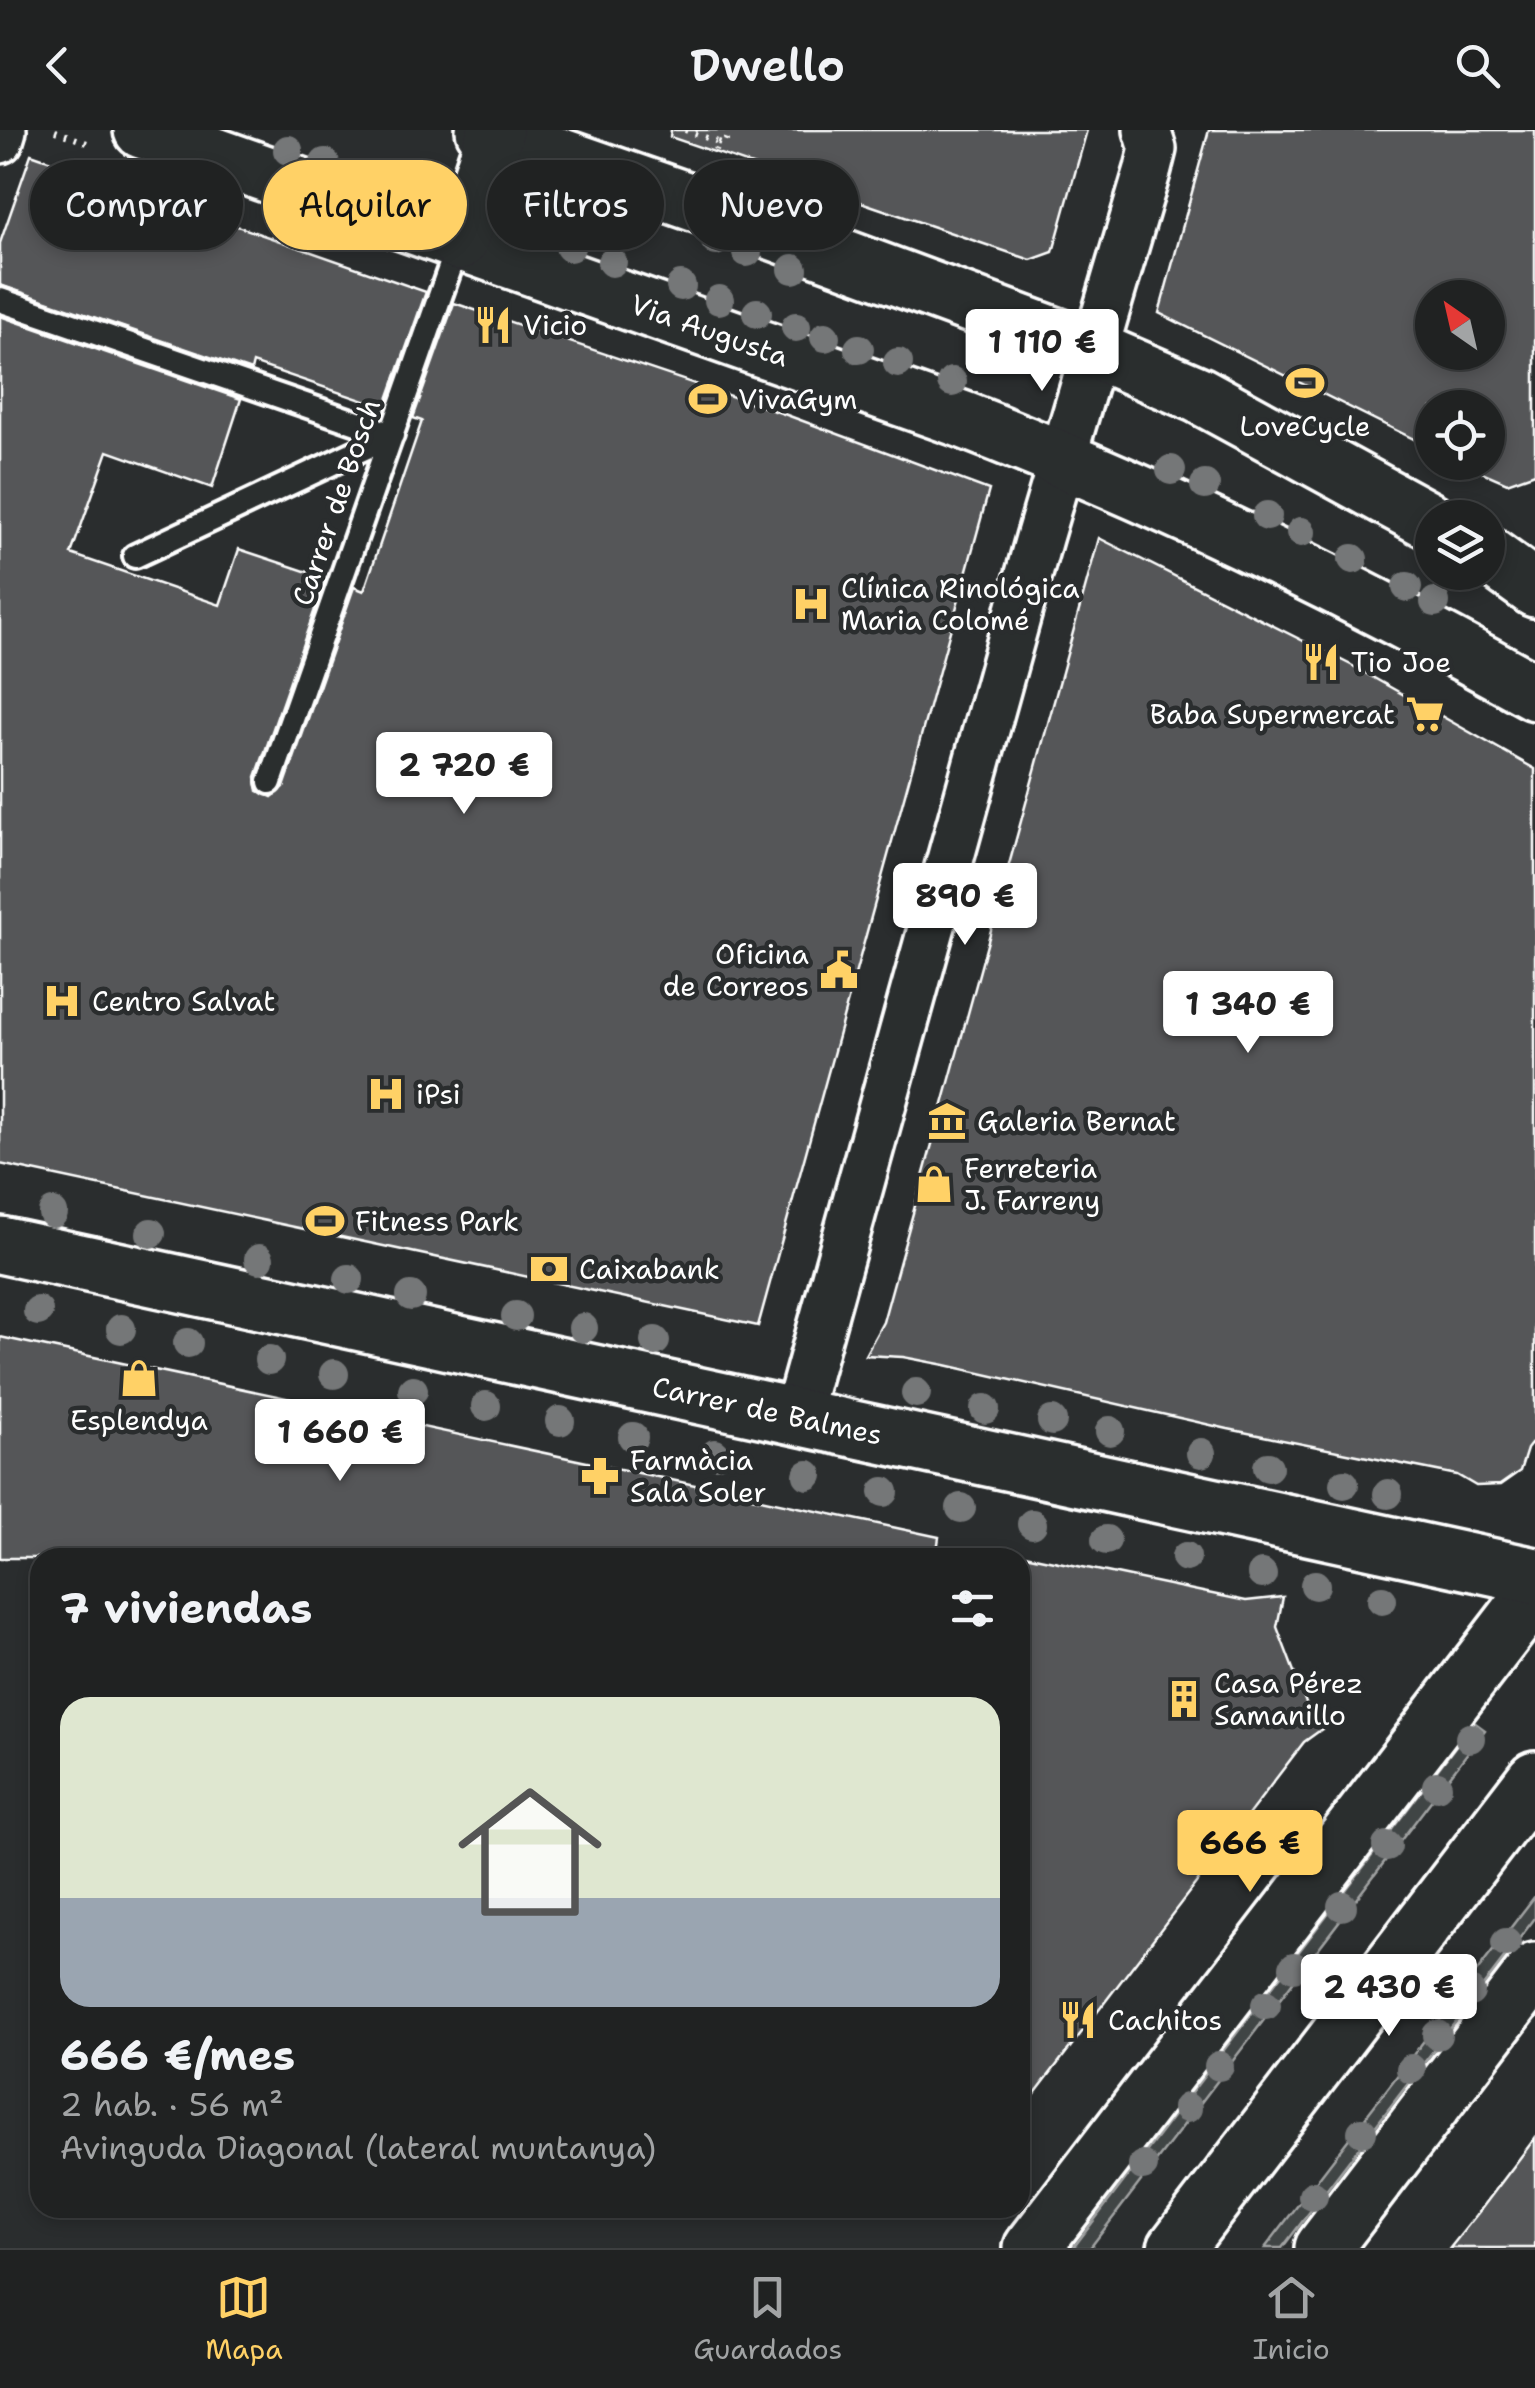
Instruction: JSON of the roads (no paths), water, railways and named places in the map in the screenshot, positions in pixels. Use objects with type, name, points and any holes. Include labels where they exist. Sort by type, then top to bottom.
[{"type":"main road","name":"Via Augusta","points":[[142,130],[263,173]]},
{"type":"main road","points":[[467,213],[489,132],[723,213],[1094,350],[1198,395],[1415,513]]},
{"type":"main road","name":"Via Augusta","points":[[467,245],[1063,458],[1148,496],[1535,692]]},
{"type":"main road","points":[[1505,568],[1535,590]]},
{"type":"main road","name":"Carrer de Balmes","points":[[0,1244],[1535,1576]]},
{"type":"main road","points":[[1032,2248],[1535,1593]]},
{"type":"main road","points":[[1176,2248],[1535,1779]]},
{"type":"main road","points":[[1323,2248],[1535,1971]]},
{"type":"street","points":[[0,140],[4,130]]},
{"type":"street","points":[[796,1418],[1063,458],[1148,169],[1153,148],[1147,130]]},
{"type":"lane","name":"Carrer de Bosch","points":[[270,782],[456,250]]},
{"type":"lane","points":[[0,300],[392,435]]},
{"type":"lane","points":[[135,556],[392,435]]},
{"type":"place","name":"Vicio","points":[[493,325]]},
{"type":"place","name":"LoveCycle","points":[[1305,383]]},
{"type":"place","name":"VivaGym","points":[[708,399]]},
{"type":"place","name":"Clínica Rinológica Maria Colomé","points":[[811,604]]},
{"type":"place","name":"Tio Joe","points":[[1321,662]]},
{"type":"place","name":"Baba Supermercat","points":[[1425,714]]},
{"type":"place","name":"Oficina de Correos","points":[[839,970]]},
{"type":"place","name":"Centro Salvat","points":[[62,1001]]},
{"type":"place","name":"iPsi","points":[[386,1094]]},
{"type":"place","name":"Galeria Bernat","points":[[947,1121]]},
{"type":"place","name":"Ferreteria J. Farreny","points":[[934,1184]]},
{"type":"place","name":"Fitness Park","points":[[325,1221]]},
{"type":"place","name":"Caixabank","points":[[549,1269]]},
{"type":"place","name":"Esplendya","points":[[139,1378]]},
{"type":"place","name":"Farmàcia Sala Soler","points":[[600,1476]]},
{"type":"place","name":"Casa Pérez Samanillo","points":[[1184,1699]]},
{"type":"place","name":"Cachitos","points":[[1078,2020]]}]
